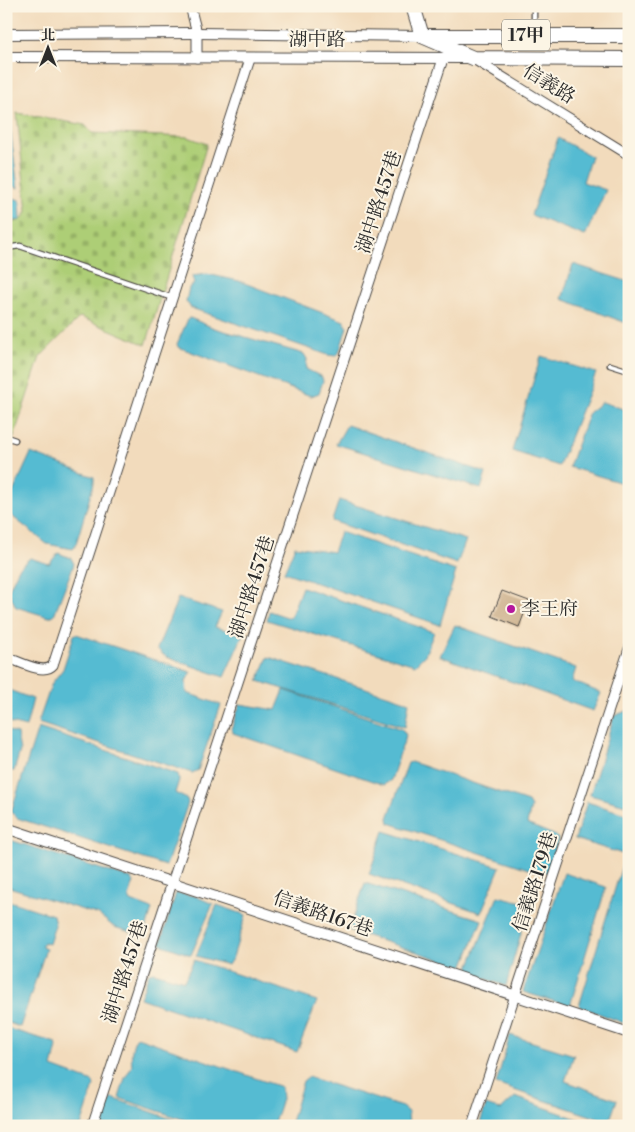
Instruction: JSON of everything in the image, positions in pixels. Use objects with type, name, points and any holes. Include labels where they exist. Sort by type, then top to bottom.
[{"type":"main road","points":[[413,6],[422,36]]},
{"type":"main road","name":"湖中路","points":[[422,36],[629,36]]},
{"type":"main road","name":"信義路","points":[[422,36],[473,58]]},
{"type":"main road","name":"湖中路","points":[[473,58],[629,59]]},
{"type":"street","points":[[190,6],[197,33],[197,58]]},
{"type":"street","name":"湖中路","points":[[6,34],[197,33],[422,36]]},
{"type":"street","name":"湖中路","points":[[6,57],[473,58]]},
{"type":"street","name":"信義路","points":[[473,58],[629,155]]},
{"type":"street","points":[[6,657],[43,670],[53,665],[250,59]]},
{"type":"street","name":"湖中路457巷","points":[[92,1126],[443,59]]},
{"type":"street","name":"信義路179巷","points":[[472,1126],[629,649]]},
{"type":"street","name":"信義路167巷","points":[[6,828],[514,997],[629,1033]]},
{"type":"lane","points":[[534,6],[534,35]]},
{"type":"lane","points":[[6,248],[20,246],[173,298]]},
{"type":"lane","points":[[610,365],[629,371]]},
{"type":"lane","points":[[6,437],[15,440]]},
{"type":"green space","points":[[17,113],[85,125],[92,133],[188,137],[207,144],[146,345],[80,317],[40,357],[6,461],[6,225],[21,220],[27,212]]},
{"type":"water","points":[[6,120],[9,120],[18,188],[6,184]]},
{"type":"water","points":[[558,138],[591,156],[583,182],[606,190],[585,236],[531,215]]},
{"type":"water","points":[[6,196],[20,200],[21,220],[6,222]]},
{"type":"water","points":[[573,264],[629,282],[629,324],[562,299]]},
{"type":"water","points":[[207,274],[239,281],[344,321],[347,327],[339,353],[336,356],[328,355],[191,308],[186,301],[189,288],[194,284],[192,276]]},
{"type":"water","points":[[190,318],[214,328],[304,354],[307,359],[306,369],[322,377],[323,381],[319,393],[311,396],[178,347],[177,344]]},
{"type":"water","points":[[541,356],[596,373],[559,466],[512,451]]},
{"type":"water","points":[[602,402],[629,411],[629,485],[569,467],[589,412]]},
{"type":"water","points":[[347,425],[486,473],[481,489],[336,444]]},
{"type":"water","points":[[31,453],[94,477],[94,483],[73,549],[47,544],[8,513],[7,505]]},
{"type":"water","points":[[339,500],[466,540],[457,564],[332,521]]},
{"type":"water","points":[[340,532],[456,571],[440,625],[284,572],[295,546],[333,552]]},
{"type":"water","points":[[58,553],[71,558],[74,564],[54,615],[49,617],[16,607],[8,591],[19,568],[30,558],[49,564]]},
{"type":"water","points":[[302,587],[434,632],[425,655],[415,665],[267,620],[269,611],[290,618]]},
{"type":"water","points":[[178,598],[222,612],[215,627],[243,635],[224,677],[166,657],[157,649]]},
{"type":"water","points":[[455,625],[576,668],[572,681],[601,693],[593,711],[440,656]]},
{"type":"water","points":[[76,634],[191,672],[186,681],[187,693],[221,705],[198,770],[192,773],[38,723],[52,683],[63,669],[74,635]]},
{"type":"water","points":[[268,657],[409,702],[405,727],[258,681]]},
{"type":"water","points":[[6,689],[33,699],[26,727],[6,722]]},
{"type":"water","points":[[284,690],[402,729],[406,735],[391,780],[384,785],[233,733],[231,729],[240,704],[276,710]]},
{"type":"water","points":[[629,710],[629,806],[590,795],[614,716]]},
{"type":"water","points":[[38,728],[178,774],[179,780],[175,793],[187,799],[188,803],[166,866],[17,818],[11,812]]},
{"type":"water","points":[[6,730],[17,734],[20,751],[14,771],[11,771],[6,777]]},
{"type":"water","points":[[411,762],[528,802],[531,807],[527,824],[556,836],[558,839],[547,872],[541,873],[389,823],[388,818],[408,763]]},
{"type":"water","points":[[587,802],[629,815],[629,856],[575,839]]},
{"type":"water","points":[[384,831],[500,867],[481,913],[369,874]]},
{"type":"water","points":[[10,840],[132,879],[134,882],[129,897],[131,901],[152,909],[144,936],[114,927],[99,915],[6,886],[6,842]]},
{"type":"water","points":[[622,866],[629,868],[629,1025],[579,1006]]},
{"type":"water","points":[[564,873],[606,887],[570,1006],[523,992]]},
{"type":"water","points":[[365,883],[482,920],[463,967],[349,930]]},
{"type":"water","points":[[176,893],[195,896],[213,904],[191,955],[160,944]]},
{"type":"water","points":[[498,896],[522,902],[528,909],[506,986],[467,972]]},
{"type":"water","points":[[6,900],[53,915],[55,925],[49,944],[44,942],[41,946],[46,949],[20,1027],[6,1022]]},
{"type":"water","points":[[217,905],[246,915],[233,957],[228,965],[196,956]]},
{"type":"water","points":[[194,960],[317,1001],[297,1052],[140,998],[149,973],[154,972],[184,981]]},
{"type":"water","points":[[6,1028],[56,1043],[57,1047],[52,1067],[93,1082],[94,1086],[81,1126],[6,1126]]},
{"type":"water","points":[[510,1035],[574,1055],[565,1081],[617,1100],[609,1122],[496,1084]]},
{"type":"water","points":[[137,1037],[281,1087],[282,1099],[273,1126],[203,1126],[119,1098],[125,1078],[132,1066],[133,1047]]},
{"type":"water","points":[[308,1077],[402,1107],[408,1112],[409,1126],[290,1126],[303,1081]]},
{"type":"water","points":[[515,1097],[597,1126],[479,1126],[486,1105],[501,1110]]},
{"type":"water","points":[[112,1098],[121,1101],[191,1126],[99,1126]]},
{"type":"building","name":"李王府","points":[[502,591],[529,601],[519,627],[492,616]]},
{"type":"place","name":"李王府","points":[[511,609]]}]
